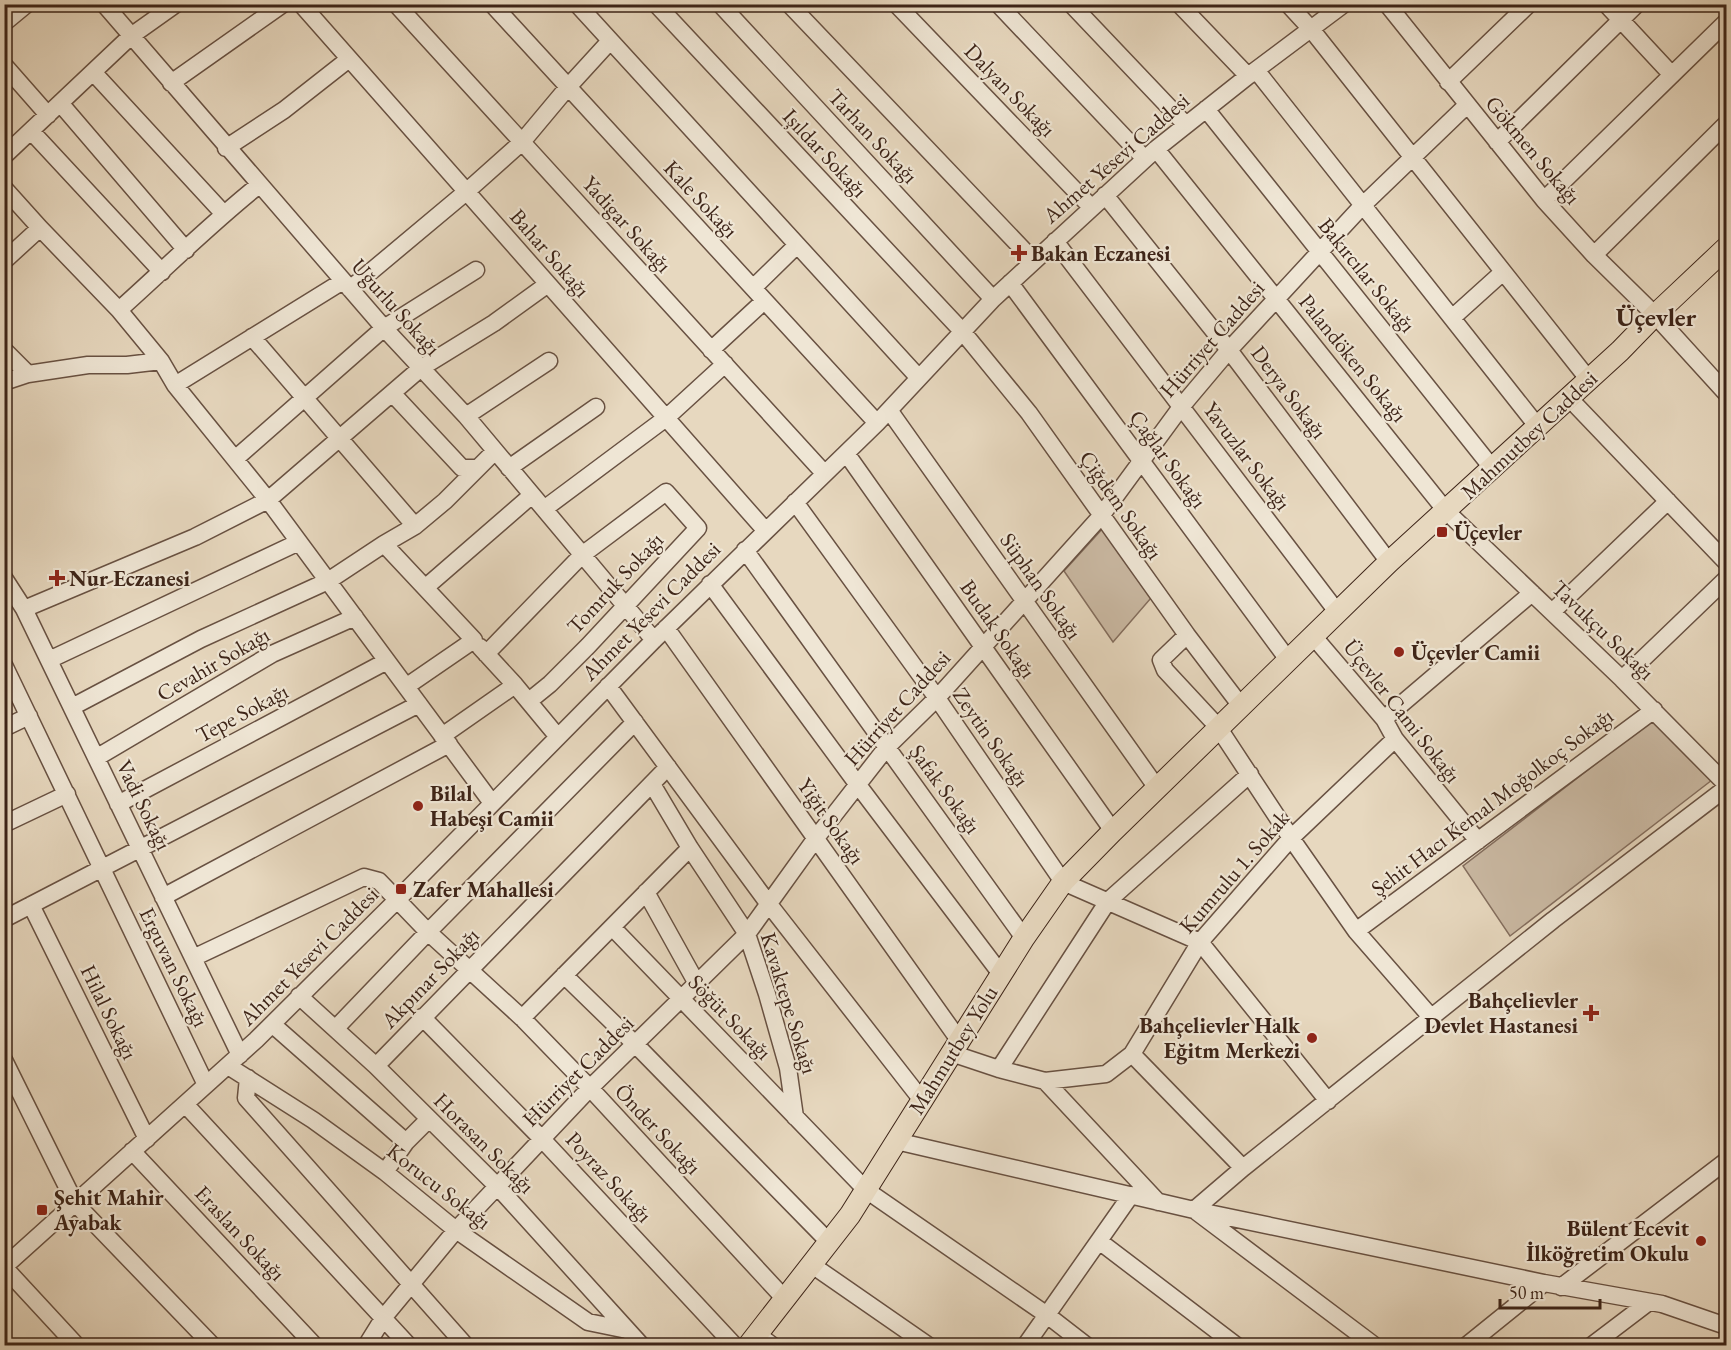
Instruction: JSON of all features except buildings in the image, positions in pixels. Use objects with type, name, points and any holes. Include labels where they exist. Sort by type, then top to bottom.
[{"type":"main road","name":"Mahmutbey Caddesi","points":[[1175,770],[1389,562],[1589,380],[1726,248]]},
{"type":"main road","name":"Mahmutbey Yolu","points":[[760,1342],[784,1298],[850,1215],[921,1099],[1024,938],[1063,882],[1175,770]]},
{"type":"street","points":[[4,23],[27,4]]},
{"type":"street","name":"Uğurlu Sokağı","points":[[104,4],[346,285],[466,416],[654,640]]},
{"type":"street","points":[[4,156],[131,36],[176,4]]},
{"type":"street","points":[[171,83],[283,4]]},
{"type":"street","name":"Bahar Sokağı","points":[[301,4],[765,530]]},
{"type":"street","name":"Yadigar Sokağı","points":[[396,4],[824,474]]},
{"type":"street","name":"Kale Sokağı","points":[[492,4],[877,423]]},
{"type":"street","points":[[577,4],[919,378]]},
{"type":"street","name":"Işıldar Sokağı","points":[[656,4],[962,331]]},
{"type":"street","name":"Tarhan Sokağı","points":[[720,4],[993,299]]},
{"type":"street","points":[[789,4],[1034,261]]},
{"type":"street","name":"Dalyan Sokağı","points":[[896,4],[1091,207]]},
{"type":"street","name":"Palandöken Sokağı","points":[[998,4],[1150,154],[1276,298],[1446,512]]},
{"type":"street","points":[[1071,4],[1186,125]]},
{"type":"street","points":[[1179,4],[1252,73],[1363,205],[1538,427]]},
{"type":"street","points":[[1288,4],[1311,29],[1589,380]]},
{"type":"street","name":"Ahmet Yesevi Caddesi","points":[[5,1267],[272,1024],[710,584],[877,423],[993,299],[1150,154],[1344,4]]},
{"type":"street","name":"Gökmen Sokağı","points":[[1387,4],[1544,200],[1594,255],[1655,315],[1726,393]]},
{"type":"street","points":[[1448,82],[1530,4]]},
{"type":"street","points":[[1606,4],[1672,75]]},
{"type":"street","points":[[1497,142],[1637,4]]},
{"type":"street","points":[[1544,200],[1726,22]]},
{"type":"street","points":[[175,385],[252,337],[346,285],[466,192],[522,142],[610,40]]},
{"type":"street","points":[[226,148],[284,110],[349,59]]},
{"type":"street","points":[[4,65],[54,109],[186,250]]},
{"type":"street","points":[[93,72],[223,213]]},
{"type":"street","name":"Hürriyet Caddesi","points":[[366,1346],[384,1317],[456,1230],[590,1088],[747,934],[816,838],[887,747],[937,698],[1101,516],[1181,407],[1229,350],[1363,205],[1467,105]]},
{"type":"street","name":"Bakırcılar Sokağı","points":[[1206,110],[1493,469]]},
{"type":"street","points":[[1594,255],[1726,124]]},
{"type":"street","points":[[31,131],[162,272]]},
{"type":"street","points":[[119,310],[186,250],[223,213],[258,184]]},
{"type":"street","points":[[4,188],[119,310],[161,361],[175,385],[268,500],[492,803]]},
{"type":"street","name":"Derya Sokağı","points":[[1104,195],[1229,350],[1389,562]]},
{"type":"street","points":[[6,256],[40,228]]},
{"type":"street","name":"Yavuzlar Sokağı","points":[[1055,241],[1338,613]]},
{"type":"street","points":[[711,350],[797,245]]},
{"type":"street","points":[[235,459],[384,328],[476,270]]},
{"type":"street","points":[[1452,318],[1503,272]]},
{"type":"street","name":"Çağlar Sokağı","points":[[1010,283],[1289,661]]},
{"type":"street","points":[[24,609],[195,537],[268,500],[421,368],[494,323],[548,284]]},
{"type":"street","name":"Çiğdem Sokağı","points":[[962,331],[1029,413],[1101,516],[1241,706]]},
{"type":"street","points":[[252,337],[415,526]]},
{"type":"street","points":[[4,350],[28,374]]},
{"type":"street","points":[[4,382],[28,374],[88,365],[127,365],[161,361]]},
{"type":"street","points":[[466,416],[549,361]]},
{"type":"street","points":[[544,509],[666,418],[725,364]]},
{"type":"street","points":[[392,393],[462,468],[478,468]]},
{"type":"street","points":[[1569,398],[1726,562]]},
{"type":"street","points":[[509,468],[596,407]]},
{"type":"street","name":"Süphan Sokağı","points":[[889,410],[1157,788]]},
{"type":"street","points":[[72,707],[201,639],[328,581],[415,526],[446,501],[495,451]]},
{"type":"street","name":"Budak Sokağı","points":[[846,453],[1113,831]]},
{"type":"street","name":"Tomruk Sokağı","points":[[529,701],[550,684],[698,528],[666,492],[582,555]]},
{"type":"street","points":[[426,587],[532,495]]},
{"type":"street","points":[[1552,612],[1668,501]]},
{"type":"street","name":"Zeytin Sokağı","points":[[795,502],[937,698],[1063,882]]},
{"type":"street","name":"Tavukçu Sokağı","points":[[1446,512],[1654,710],[1726,784]]},
{"type":"street","points":[[49,660],[299,542]]},
{"type":"street","points":[[384,544],[515,685],[558,737]]},
{"type":"street","name":"Şafak Sokağı","points":[[745,550],[1024,938]]},
{"type":"street","points":[[486,654],[582,555]]},
{"type":"street","name":"Vadi Sokağı","points":[[4,578],[9,596],[24,609],[193,958],[234,1060]]},
{"type":"street","points":[[1622,679],[1726,579]]},
{"type":"street","points":[[710,584],[1001,974]]},
{"type":"street","points":[[1384,719],[1532,593]]},
{"type":"street","name":"Cevahir Sokağı","points":[[96,758],[272,654],[355,617]]},
{"type":"street","name":"Yiğit Sokağı","points":[[666,628],[816,838],[955,1047]]},
{"type":"street","points":[[1187,634],[1161,660],[1165,670],[1218,727],[1356,931],[1431,1017]]},
{"type":"street","name":"Üçevler Cami Sokağı","points":[[1314,637],[1384,719],[1395,739],[1478,841]]},
{"type":"street","points":[[407,686],[474,640]]},
{"type":"street","name":"Tepe Sokağı","points":[[118,804],[387,661]]},
{"type":"street","name":"Erguvan Sokağı","points":[[4,665],[206,1085]]},
{"type":"street","points":[[163,897],[446,740],[515,685]]},
{"type":"street","points":[[608,686],[768,903],[921,1099]]},
{"type":"street","points":[[4,919],[419,704]]},
{"type":"street","name":"Şehit Hacı Kemal Moğolkoç Sokağı","points":[[1356,931],[1654,710]]},
{"type":"street","points":[[4,728],[29,716]]},
{"type":"street","points":[[336,1028],[635,722]]},
{"type":"street","name":"Kumrulu 1. Sokak","points":[[1132,1054],[1200,942],[1291,838],[1395,739]]},
{"type":"street","name":"Akpınar Sokağı","points":[[376,1066],[668,767]]},
{"type":"street","points":[[999,1069],[1108,901],[1250,774]]},
{"type":"street","name":"Kavaktepe Sokağı","points":[[652,784],[690,848],[747,934],[788,1068],[795,1117]]},
{"type":"street","points":[[1194,1210],[1243,1168],[1553,920],[1726,788]]},
{"type":"street","points":[[4,824],[67,794]]},
{"type":"street","points":[[522,1018],[690,848]]},
{"type":"street","name":"Önder Sokağı","points":[[193,958],[364,877],[379,881],[428,932],[522,1018],[590,1088],[784,1298]]},
{"type":"street","points":[[1063,882],[1200,942],[1328,1101]]},
{"type":"street","points":[[646,892],[696,982]]},
{"type":"street","name":"Hilal Sokağı","points":[[31,905],[147,1139]]},
{"type":"street","name":"Söğüt Sokağı","points":[[612,927],[866,1190],[1047,1315],[1087,1346]]},
{"type":"street","points":[[564,975],[829,1242]]},
{"type":"street","name":"Horasan Sokağı","points":[[299,996],[376,1066],[497,1186],[642,1346]]},
{"type":"street","name":"Poyraz Sokağı","points":[[422,1017],[543,1138],[735,1346]]},
{"type":"street","points":[[272,1024],[406,1142]]},
{"type":"street","points":[[955,1047],[999,1069],[1045,1081],[1106,1074],[1132,1054],[1243,1168]]},
{"type":"street","points":[[4,1060],[75,1203],[213,1346]]},
{"type":"street","name":"Korucu Sokağı","points":[[234,1060],[248,1078],[313,1120],[385,1172],[456,1230],[588,1322],[627,1330]]},
{"type":"street","points":[[248,1078],[246,1098],[466,1346]]},
{"type":"street","points":[[1045,1081],[1158,1202]]},
{"type":"street","points":[[185,1104],[409,1346]]},
{"type":"street","points":[[385,1172],[406,1142],[429,1119]]},
{"type":"street","points":[[896,1142],[1194,1210],[1561,1287],[1662,1304],[1726,1326]]},
{"type":"street","name":"Eraslan Sokağı","points":[[132,1151],[315,1346]]},
{"type":"street","points":[[1561,1287],[1726,1161]]},
{"type":"street","points":[[1025,1346],[1131,1195]]},
{"type":"street","points":[[1194,1210],[1375,1346]]},
{"type":"street","points":[[1099,1241],[1237,1346]]},
{"type":"street","points":[[812,1265],[929,1346]]},
{"type":"street","points":[[5,1267],[77,1346]]},
{"type":"street","points":[[1466,1346],[1544,1283]]},
{"type":"street","points":[[1592,1346],[1649,1302]]},
{"type":"street","points":[[618,1346],[627,1330]]},
{"type":"shaded area","points":[[1104,527],[1151,598],[1113,642],[1064,571]]},
{"type":"shaded area","points":[[1654,719],[1712,780],[1510,936],[1463,866]]},
{"type":"place","name":"Bakan Eczanesi","points":[[1019,253]]},
{"type":"place","name":"Üçevler","points":[[1442,532]]},
{"type":"place","name":"Nur Eczanesi","points":[[57,578]]},
{"type":"place","name":"Üçevler Camii","points":[[1399,652]]},
{"type":"place","name":"Bilal Habeşi Camii","points":[[418,806]]},
{"type":"place","name":"Zafer Mahallesi","points":[[401,889]]},
{"type":"place","name":"Bahçelievler Devlet Hastanesi","points":[[1591,1013]]},
{"type":"place","name":"Bahçelievler Halk Eğitm Merkezi","points":[[1312,1038]]},
{"type":"place","name":"Şehit Mahir Ayabak","points":[[42,1210]]},
{"type":"place","name":"Bülent Ecevit İlköğretim Okulu","points":[[1701,1241]]},
{"type":"district","name":"Üçevler","points":[[1656,317]]}]
